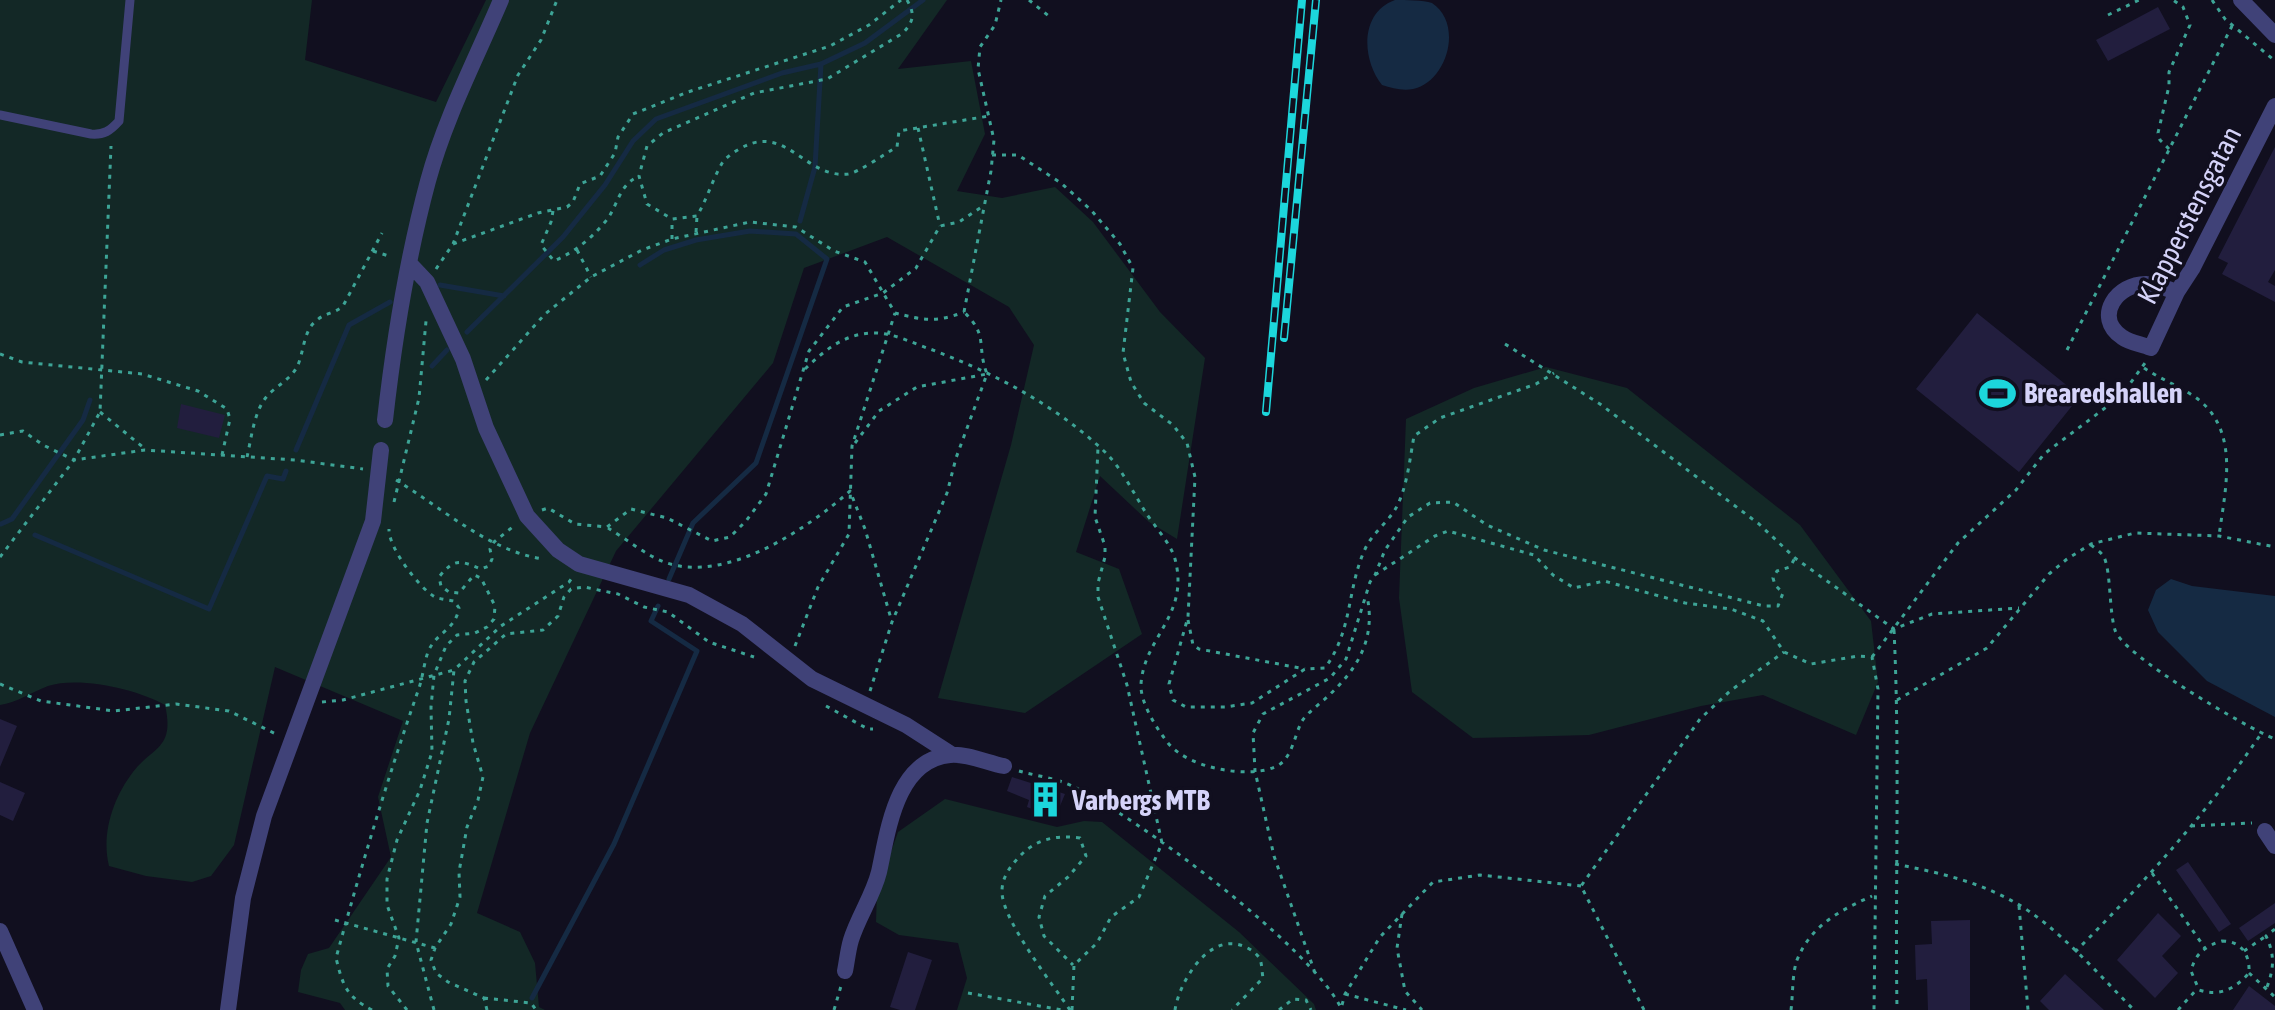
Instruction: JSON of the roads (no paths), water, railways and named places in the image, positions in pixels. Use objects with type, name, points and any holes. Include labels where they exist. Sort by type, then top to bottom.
[{"type":"street","points":[[385,420],[409,263],[428,179],[461,90],[501,0]]},
{"type":"street","points":[[2241,0],[2275,35]]},
{"type":"street","name":"Klapperstensgatan","points":[[2177,292],[2144,283],[2121,291],[2109,308],[2108,319],[2113,329],[2125,340],[2151,348],[2275,106]]},
{"type":"street","points":[[409,263],[427,282],[463,359],[486,428],[527,516],[558,550],[579,564],[689,595],[742,624],[812,679],[906,725],[951,754],[1004,766]]},
{"type":"street","points":[[228,1010],[243,898],[264,816],[373,521],[381,450]]},
{"type":"street","points":[[845,971],[851,940],[878,874],[885,835],[902,790],[916,770],[928,761],[951,754]]},
{"type":"street","points":[[2265,831],[2275,846]]},
{"type":"street","points":[[0,931],[35,1010]]},
{"type":"lane","points":[[0,115],[91,134],[101,135],[111,130],[119,121],[130,0]]},
{"type":"water","points":[[1395,0],[1432,3],[1442,12],[1447,24],[1449,38],[1442,64],[1435,76],[1413,89],[1382,85],[1375,75],[1368,51],[1370,26],[1375,15]]},
{"type":"water","points":[[2171,579],[2192,586],[2275,596],[2275,717],[2207,681],[2158,632],[2148,610],[2156,590]]},
{"type":"waterway","points":[[467,332],[563,237],[605,185],[633,141],[656,119],[782,73],[821,64],[865,43],[923,0]]},
{"type":"waterway","points":[[800,221],[815,167],[821,64]]},
{"type":"waterway","points":[[640,265],[664,250],[696,240],[750,231],[796,234],[827,259],[756,463],[693,523],[669,579]]},
{"type":"waterway","points":[[440,285],[504,296]]},
{"type":"waterway","points":[[296,450],[349,325],[390,302]]},
{"type":"waterway","points":[[432,366],[447,350]]},
{"type":"waterway","points":[[1,524],[12,519],[83,420],[90,400]]},
{"type":"waterway","points":[[35,535],[209,609],[267,476],[283,479],[286,471]]},
{"type":"waterway","points":[[532,998],[614,844],[697,651],[651,621],[658,606]]},
{"type":"railway","points":[[1266,412],[1302,0]]},
{"type":"railway","points":[[1284,338],[1316,0]]},
{"type":"place","name":"Brearedshallen","points":[[1998,393]]},
{"type":"place","name":"Varbergs MTB","points":[[1046,800]]}]
